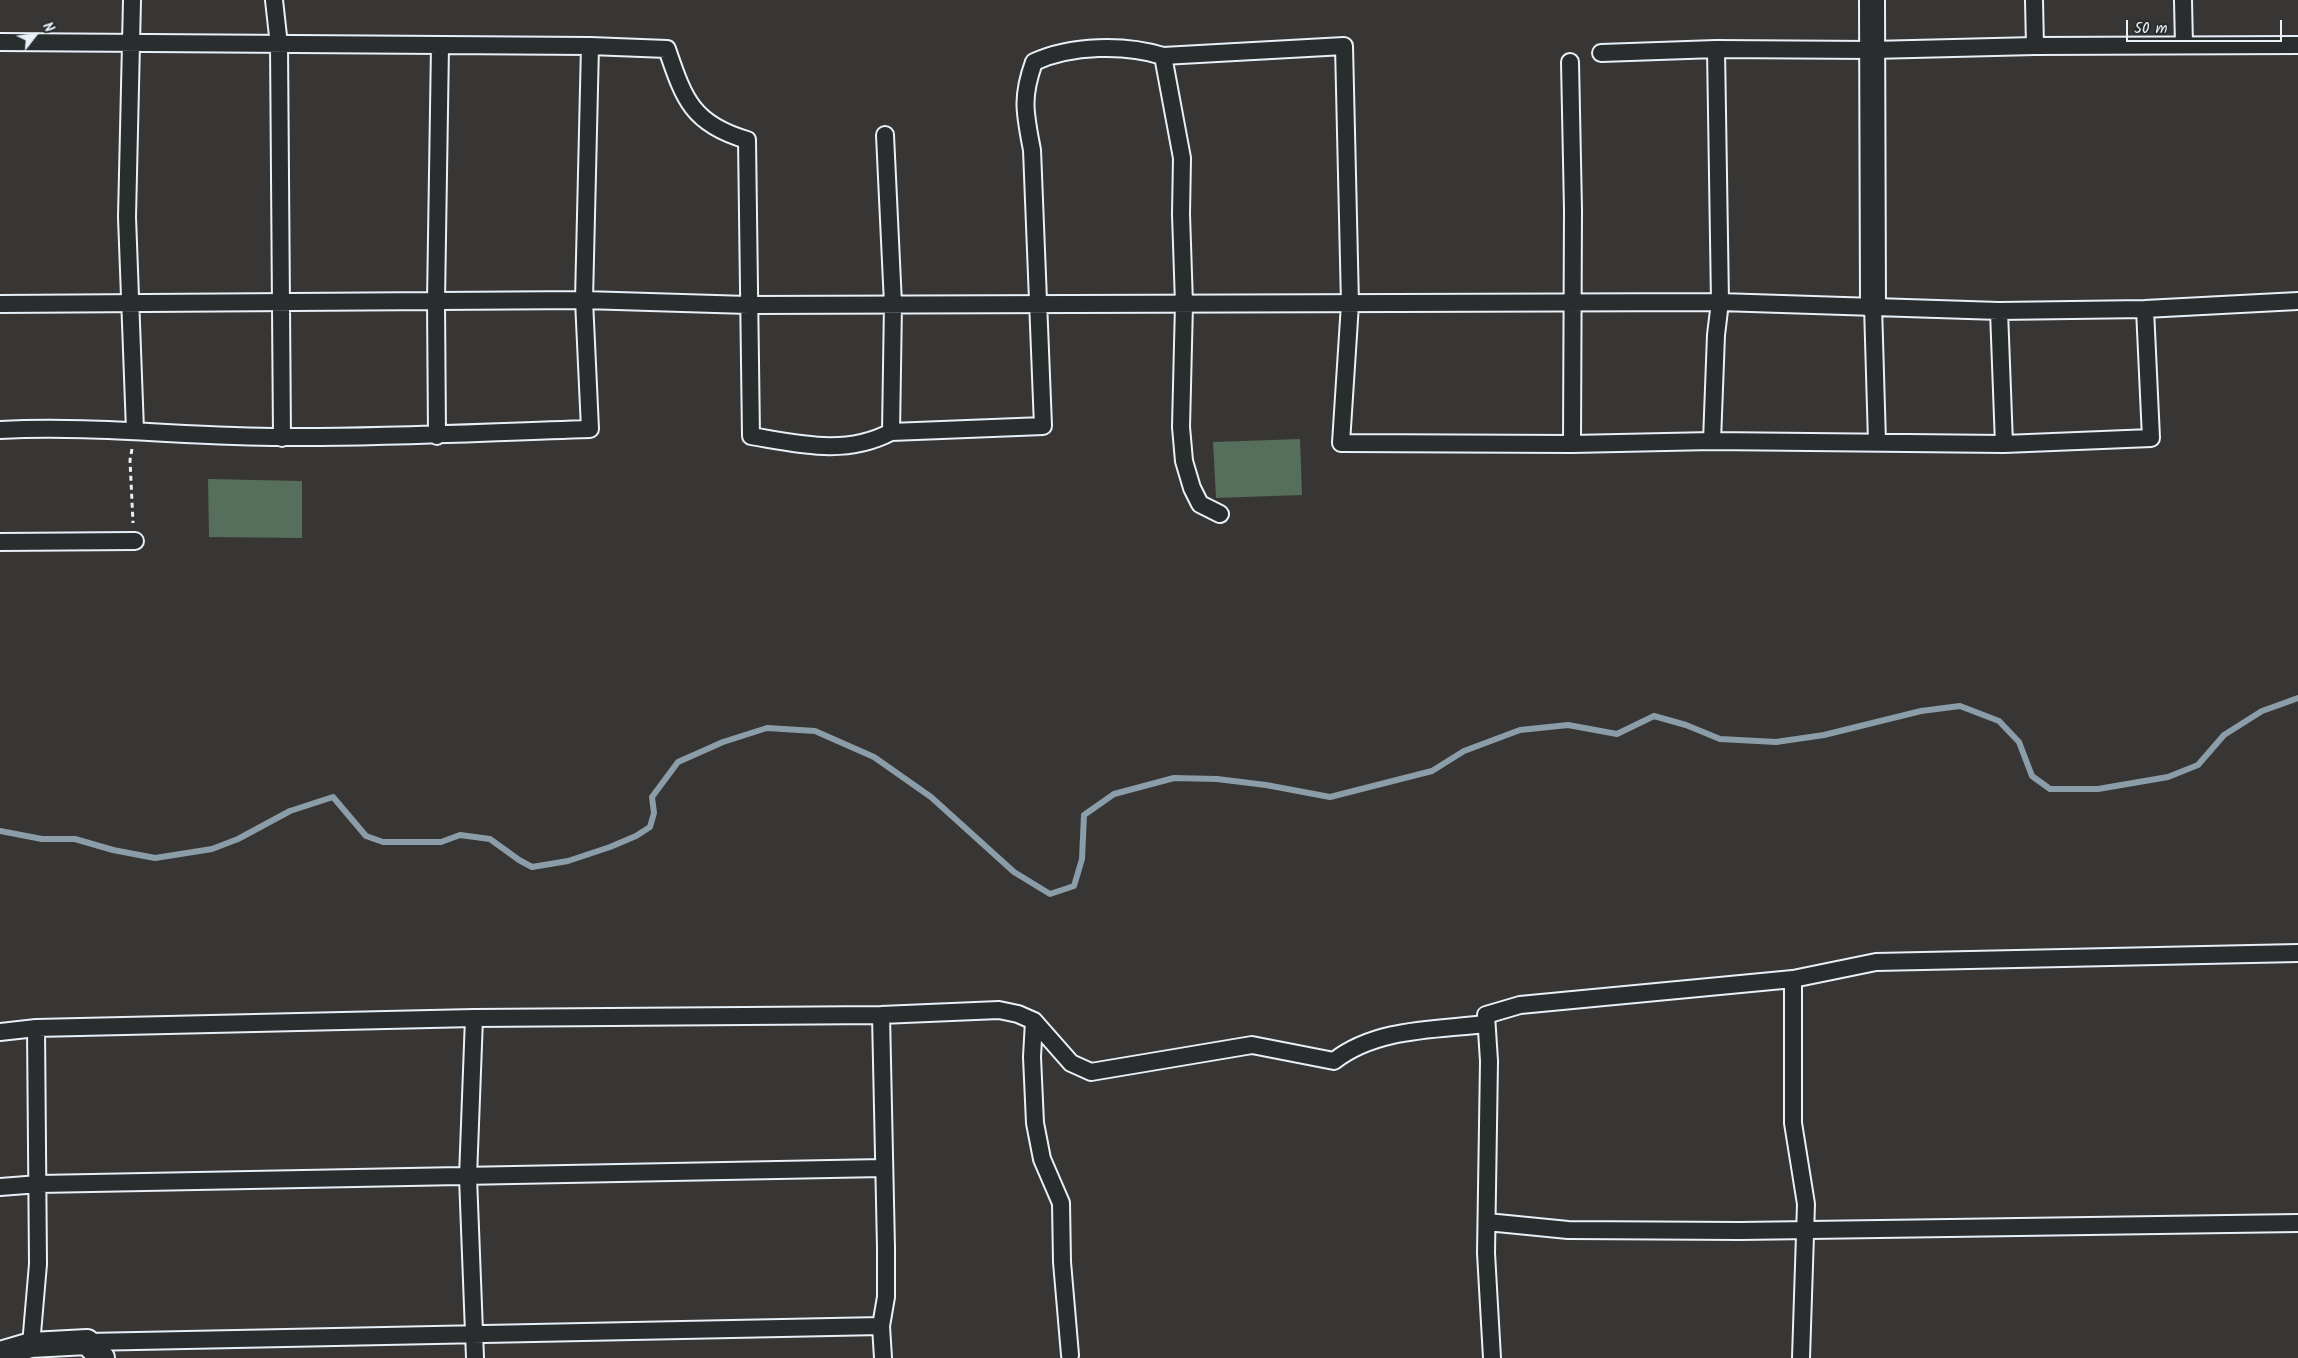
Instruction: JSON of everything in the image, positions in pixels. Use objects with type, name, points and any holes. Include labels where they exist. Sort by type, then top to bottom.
[{"type":"street","points":[[132,0],[127,217],[135,430]]},
{"type":"street","points":[[274,0],[279,45],[282,438]]},
{"type":"street","points":[[1872,0],[1873,306],[1877,442]]},
{"type":"street","points":[[2034,0],[2035,46]]},
{"type":"street","points":[[2183,0],[2184,45]]},
{"type":"street","points":[[0,42],[590,46],[667,49],[685,96],[694,110],[724,132],[747,140],[751,436],[804,444],[848,447],[874,441],[891,432],[1042,426],[1032,150],[1024,110],[1028,80],[1034,62],[1048,55],[1117,48],[1141,49],[1163,56],[1344,46],[1350,304],[1341,443],[1572,444],[1712,441],[2004,444],[2151,438],[2145,309]]},
{"type":"street","points":[[1601,53],[1716,49],[1872,50],[2035,46],[2298,45]]},
{"type":"street","points":[[438,436],[436,301],[440,46]]},
{"type":"street","points":[[0,430],[33,428],[135,430],[282,438],[438,436],[590,428],[584,300],[590,46]]},
{"type":"street","points":[[1712,441],[1716,335],[1720,302],[1716,49]]},
{"type":"street","points":[[1163,56],[1182,158],[1181,214],[1184,304],[1181,427],[1184,461],[1192,488],[1200,504],[1220,514]]},
{"type":"street","points":[[1570,62],[1573,304],[1572,444]]},
{"type":"street","points":[[885,135],[893,304],[891,432]]},
{"type":"street","points":[[0,304],[584,300],[748,305],[1573,304],[1720,302],[1999,311],[2145,309],[2298,301]]},
{"type":"street","points":[[1999,311],[2004,444]]},
{"type":"street","points":[[0,542],[135,541]]},
{"type":"street","points":[[1492,1358],[1486,1253],[1489,1062],[1486,1015],[1520,1005],[1793,979],[1876,962],[2298,953]]},
{"type":"street","points":[[1793,979],[1794,1123],[1806,1204],[1801,1358]]},
{"type":"street","points":[[0,1032],[36,1028],[474,1018],[881,1015],[999,1010],[1018,1014],[1034,1021],[1072,1063],[1091,1072],[1225,1048],[1252,1045],[1334,1061],[1349,1049],[1365,1042],[1420,1030],[1486,1024]]},
{"type":"street","points":[[881,1015],[886,1297],[881,1326],[883,1358]]},
{"type":"street","points":[[474,1018],[468,1177],[475,1358]]},
{"type":"street","points":[[1034,1021],[1032,1057],[1035,1123],[1042,1159],[1061,1203],[1062,1262],[1070,1355]]},
{"type":"street","points":[[31,1345],[38,1264],[39,1184],[36,1028]]},
{"type":"street","points":[[0,1187],[39,1184],[883,1168]]},
{"type":"street","points":[[1487,1222],[1568,1230],[1805,1230],[2298,1223]]},
{"type":"street","points":[[0,1354],[31,1345],[95,1350],[474,1333],[881,1326]]},
{"type":"path","points":[[135,430],[130,460],[135,541]]},
{"type":"green space","points":[[1300,439],[1302,495],[1216,498],[1213,442]]},
{"type":"green space","points":[[208,479],[302,481],[302,538],[209,537]]},
{"type":"waterway","points":[[0,831],[42,839],[75,839],[113,850],[155,858],[212,849],[238,839],[290,811],[333,797],[366,836],[383,842],[441,842],[460,835],[490,839],[532,867],[568,861],[636,836],[650,827],[654,813],[652,797],[678,762],[723,742],[767,728],[815,731],[874,757],[931,797],[1014,872],[1050,894],[1074,886],[1082,859],[1084,815],[1114,794],[1174,778],[1217,779],[1266,785],[1330,797],[1432,771],[1464,751],[1520,730],[1568,725],[1617,734],[1654,716],[1686,725],[1720,739],[1776,742],[1824,735],[1921,711],[1960,706],[1999,721],[2019,742],[2032,776],[2050,789],[2098,789],[2168,777],[2198,765],[2224,735],[2262,711],[2298,698]]}]
